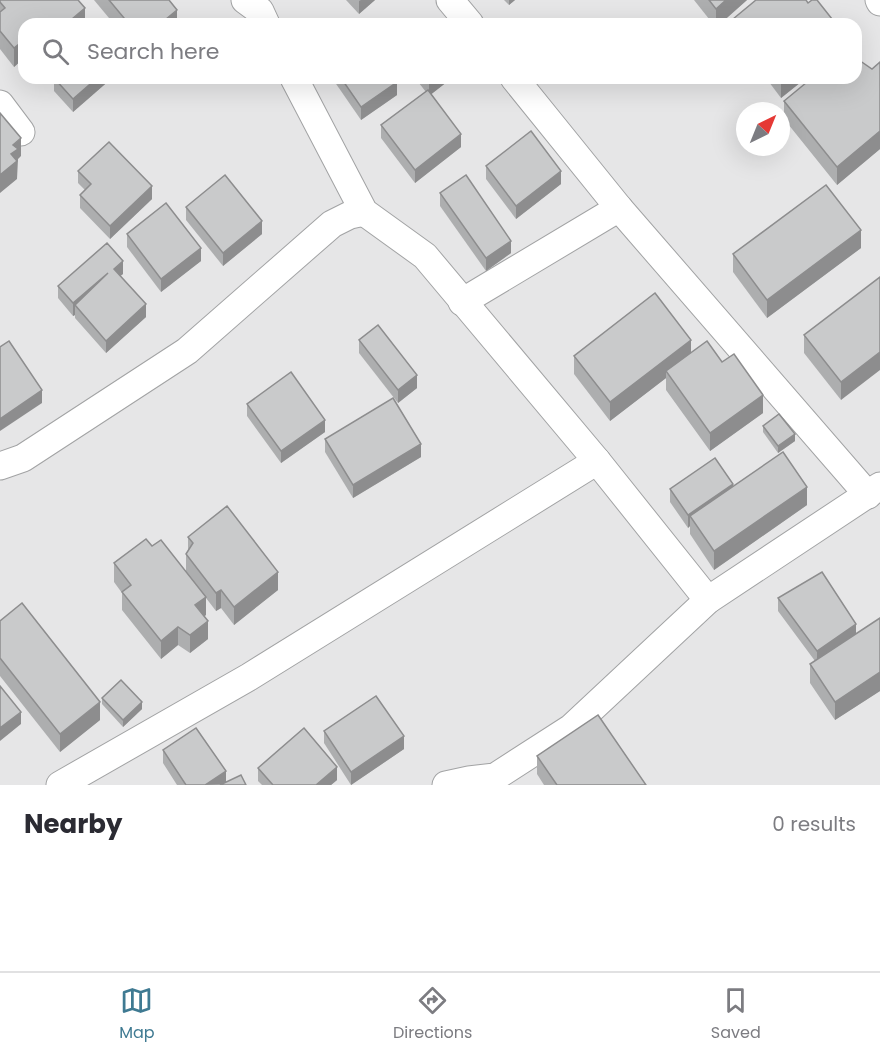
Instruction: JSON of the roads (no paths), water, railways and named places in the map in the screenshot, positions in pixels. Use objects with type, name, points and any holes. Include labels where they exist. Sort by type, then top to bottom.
[{"type":"street","points":[[245,0],[260,11],[263,18]]},
{"type":"street","points":[[450,0],[465,18]]},
{"type":"street","points":[[297,84],[364,212],[425,256],[597,462],[708,600]]},
{"type":"street","points":[[446,785],[469,780],[498,781],[571,728],[708,600],[874,491],[619,208],[519,84]]},
{"type":"street","points":[[0,104],[21,132]]},
{"type":"street","points":[[462,302],[619,208]]},
{"type":"street","points":[[0,466],[22,458],[187,351],[332,224],[350,215],[364,212]]},
{"type":"street","points":[[60,785],[249,677],[597,462]]}]
